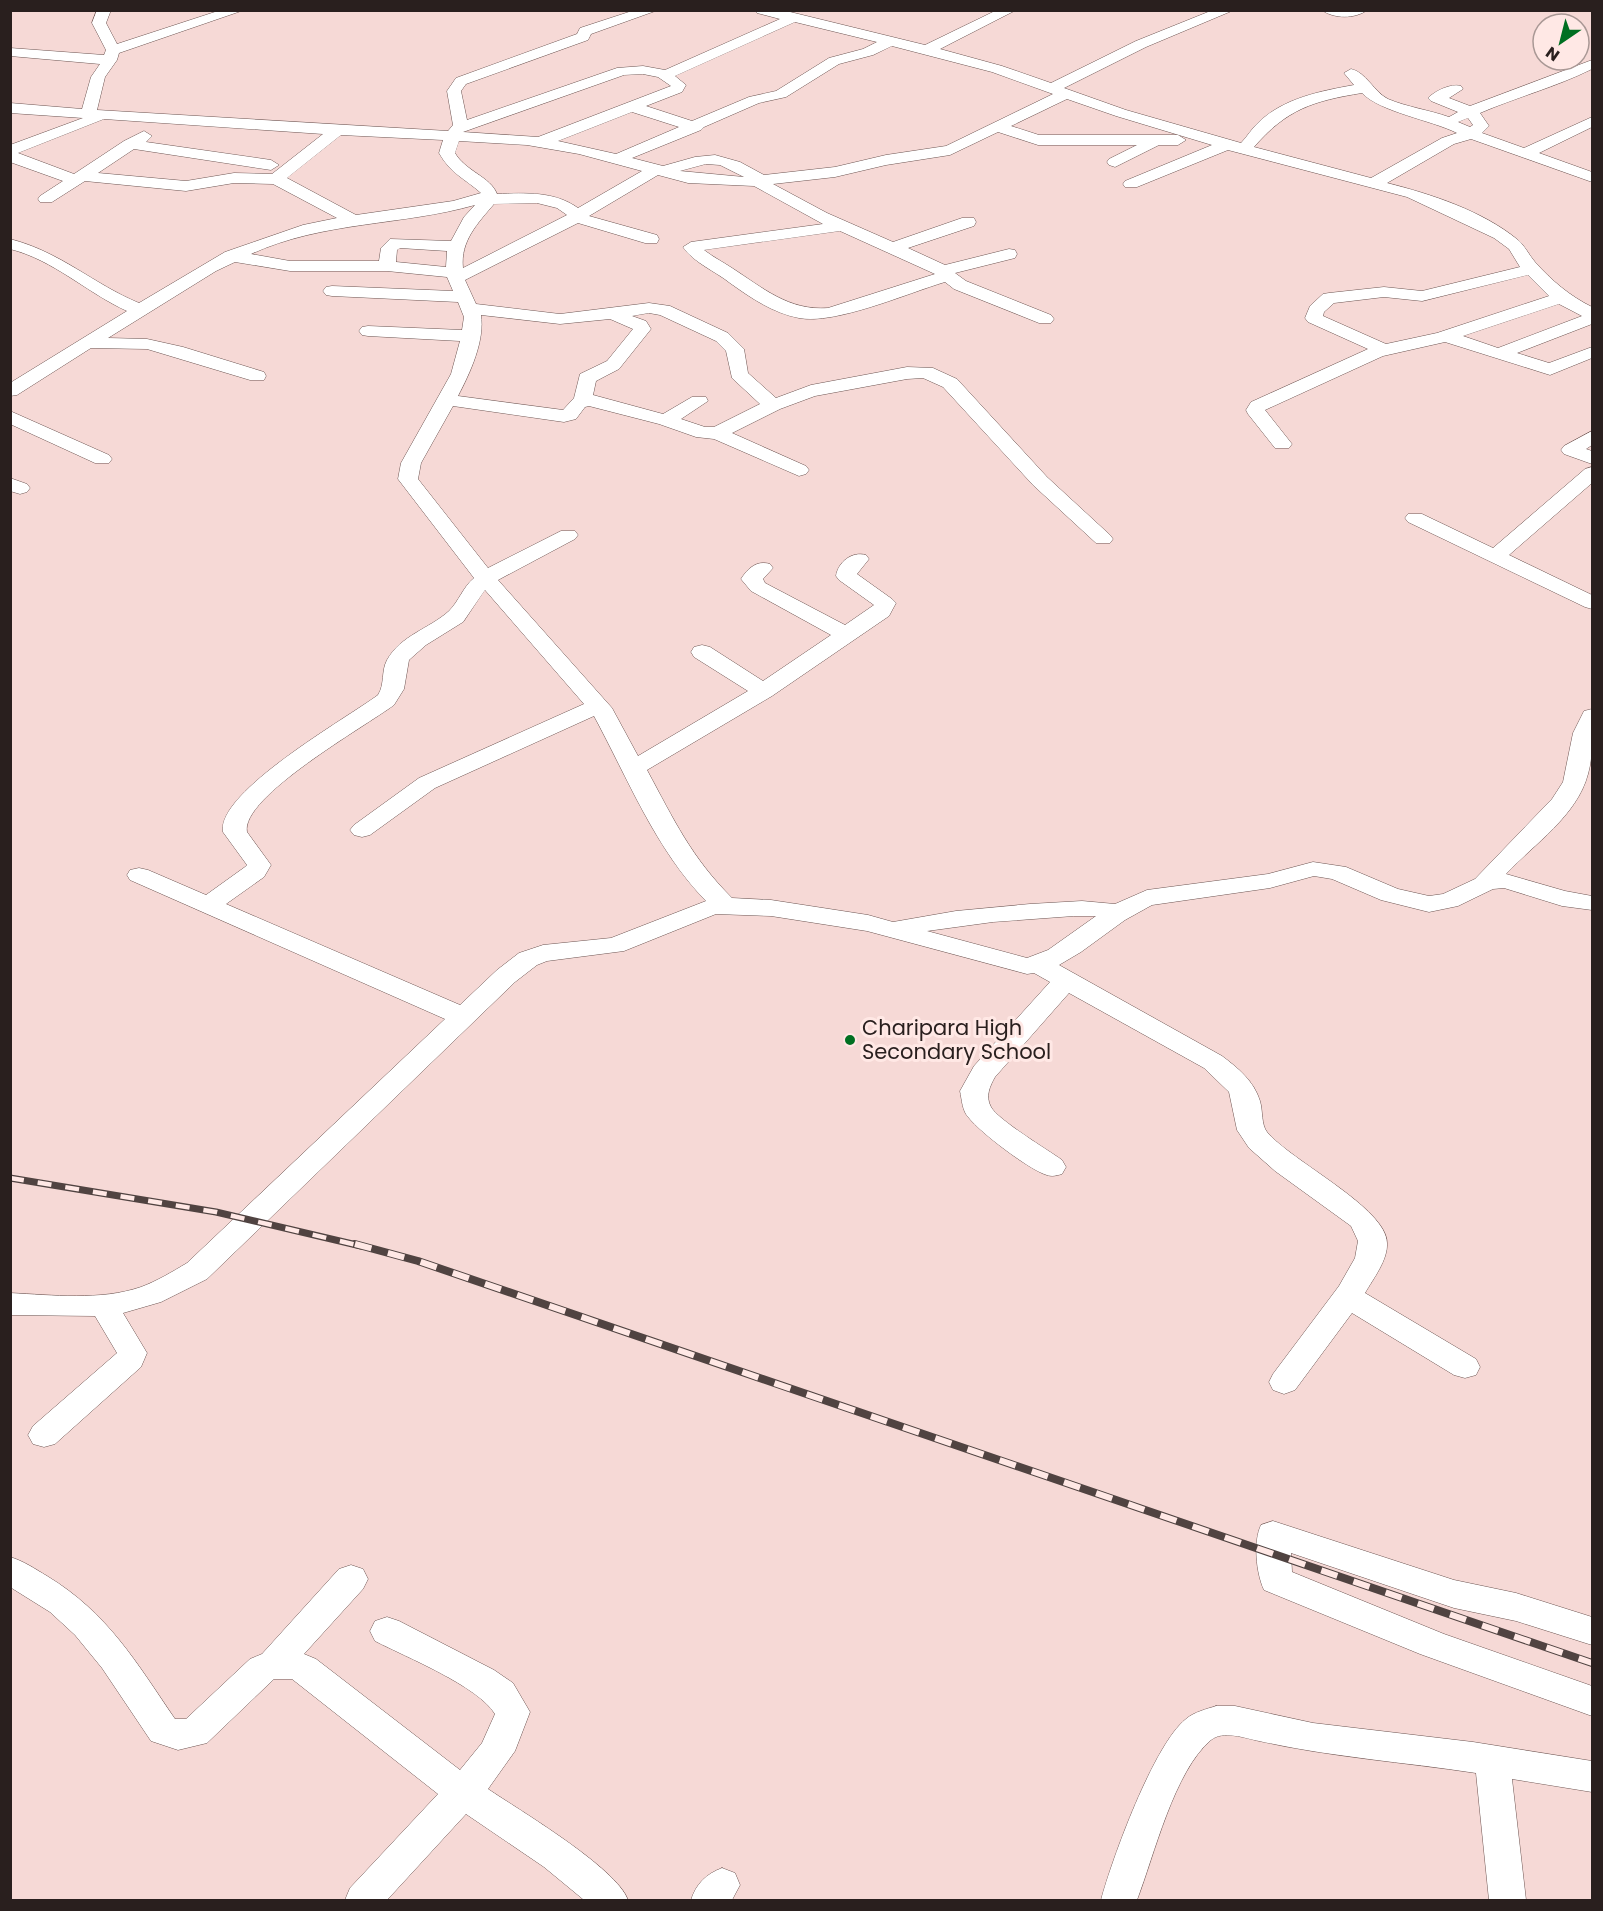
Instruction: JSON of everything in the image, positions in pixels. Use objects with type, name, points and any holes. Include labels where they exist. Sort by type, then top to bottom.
[{"type":"street","points":[[104,10],[99,23],[110,49]]},
{"type":"street","points":[[153,22],[190,10]]},
{"type":"street","points":[[10,52],[110,49],[237,10]]},
{"type":"street","points":[[651,10],[585,31],[584,37],[461,81],[454,91],[457,131],[447,153],[453,165],[463,175],[490,193],[488,201],[470,221],[456,246],[463,293],[473,317],[460,374],[411,463],[408,479],[486,579],[598,706],[611,724],[679,852],[700,880],[725,905]]},
{"type":"street","points":[[762,10],[793,20],[926,50],[997,69],[1058,92],[1178,129],[1436,203],[1500,234],[1515,246],[1532,269],[1562,297],[1593,316]]},
{"type":"street","points":[[457,131],[622,71],[643,70],[667,75],[818,10]]},
{"type":"street","points":[[926,50],[1010,10]]},
{"type":"street","points":[[10,108],[250,126],[338,130],[457,131],[540,142],[619,158],[704,180],[760,181],[835,172],[886,160],[950,150],[1017,117],[1141,44],[1227,10]]},
{"type":"street","points":[[1329,10],[1350,13],[1360,10]]},
{"type":"street","points":[[88,114],[98,76],[110,49],[136,27]]},
{"type":"street","points":[[619,158],[696,127],[754,100],[781,94],[834,61],[868,52],[890,42]]},
{"type":"street","points":[[1448,122],[1504,97],[1592,66]]},
{"type":"street","points":[[1351,73],[1372,96],[1383,102],[1448,122],[1471,134],[1593,177]]},
{"type":"street","points":[[540,142],[680,87],[665,78],[667,75]]},
{"type":"street","points":[[1244,149],[1263,126],[1282,112],[1334,93],[1364,88]]},
{"type":"street","points":[[1373,184],[1448,141],[1471,134],[1480,126],[1472,111],[1436,98],[1456,89]]},
{"type":"street","points":[[629,106],[696,127]]},
{"type":"street","points":[[10,150],[105,115]]},
{"type":"street","points":[[1017,117],[1109,141],[1122,158],[1178,129]]},
{"type":"street","points":[[46,199],[170,120]]},
{"type":"street","points":[[208,156],[250,126]]},
{"type":"street","points":[[997,127],[1038,140],[1222,142]]},
{"type":"street","points":[[1526,153],[1588,127]]},
{"type":"street","points":[[276,179],[338,130]]},
{"type":"street","points":[[1131,184],[1222,142]]},
{"type":"street","points":[[130,144],[289,168]]},
{"type":"street","points":[[10,156],[79,178],[186,186],[234,178],[276,179],[353,220]]},
{"type":"street","points":[[370,309],[463,293],[578,216],[660,170],[718,158],[842,226],[946,273],[967,288],[1045,319]]},
{"type":"street","points":[[10,391],[231,256],[280,237],[353,220],[454,206],[487,198],[537,198],[563,205],[578,216],[651,239]]},
{"type":"street","points":[[892,249],[968,222]]},
{"type":"street","points":[[842,226],[691,247],[769,302],[786,309],[813,315],[830,313],[1009,254]]},
{"type":"street","points":[[387,266],[388,248],[396,243],[456,246]]},
{"type":"street","points":[[10,244],[25,247],[90,282],[99,290],[141,310]]},
{"type":"street","points":[[231,256],[290,266],[387,266],[463,293],[560,319],[649,308],[664,310],[722,337],[735,349],[739,374],[772,405]]},
{"type":"street","points":[[1384,350],[1318,321],[1314,318],[1316,310],[1329,298],[1384,292],[1422,296],[1532,269]]},
{"type":"street","points":[[332,291],[463,293]]},
{"type":"street","points":[[1282,444],[1257,414],[1255,410],[1258,406],[1384,350],[1447,336],[1562,297]]},
{"type":"street","points":[[447,400],[569,416],[583,401],[587,378],[614,365],[642,329],[612,314]]},
{"type":"street","points":[[1499,354],[1593,316]]},
{"type":"street","points":[[368,331],[469,336]]},
{"type":"street","points":[[1447,336],[1550,369],[1593,352]]},
{"type":"street","points":[[89,343],[147,344],[257,376]]},
{"type":"street","points":[[717,433],[772,405],[811,391],[907,373],[926,372],[937,375],[950,383],[1040,481],[1103,539]]},
{"type":"street","points":[[583,401],[599,401],[704,433],[717,433],[798,470]]},
{"type":"street","points":[[666,420],[699,401]]},
{"type":"street","points":[[10,417],[102,459]]},
{"type":"street","points":[[1593,437],[1570,450],[1593,458]]},
{"type":"street","points":[[1496,556],[1593,473]]},
{"type":"street","points":[[1414,518],[1593,603]]},
{"type":"street","points":[[208,905],[255,872],[259,865],[236,837],[234,830],[236,816],[243,805],[270,781],[386,700],[394,688],[396,664],[399,658],[413,644],[454,618],[463,609],[472,590],[486,579],[568,535]]},
{"type":"street","points":[[634,768],[764,691],[881,611],[885,603],[846,576],[847,570],[859,559]]},
{"type":"street","points":[[763,568],[751,579],[758,587],[847,635]]},
{"type":"street","points":[[702,652],[764,691]]},
{"type":"street","points":[[362,830],[427,783],[598,706]]},
{"type":"street","points":[[1484,884],[1495,868],[1539,830],[1566,798],[1577,780],[1585,732],[1593,716]]},
{"type":"street","points":[[1039,965],[1058,956],[1117,912],[1147,898],[1270,881],[1314,869],[1337,872],[1383,893],[1429,904],[1449,901],[1484,884],[1506,881],[1562,898],[1593,903]]},
{"type":"street","points":[[139,875],[464,1017]]},
{"type":"street","points":[[10,1304],[104,1306],[132,1302],[158,1293],[197,1271],[506,976],[528,959],[555,951],[615,945],[698,911],[725,905],[807,912],[892,928],[1013,963],[1039,965],[1213,1062],[1230,1075],[1239,1084],[1246,1098],[1251,1131],[1265,1148],[1361,1220],[1369,1230],[1373,1243],[1361,1276],[1284,1382]]},
{"type":"street","points":[[892,928],[1006,912],[1083,908],[1117,912]]},
{"type":"street","points":[[1052,1167],[978,1112],[974,1091],[984,1072],[1066,980]]},
{"type":"street","points":[[1347,1296],[1465,1367]]},
{"type":"street","points":[[44,1436],[130,1359],[132,1353],[129,1345],[104,1306]]},
{"type":"street","points":[[1593,1631],[1516,1607],[1454,1594],[1273,1534],[1276,1580],[1432,1644],[1593,1701]]},
{"type":"street","points":[[10,1570],[62,1602],[87,1625],[114,1658],[163,1730],[178,1735],[195,1732],[262,1669],[275,1663],[351,1579]]},
{"type":"street","points":[[363,1900],[462,1792],[502,1743],[510,1728],[513,1712],[501,1693],[482,1680],[387,1631]]},
{"type":"street","points":[[275,1663],[291,1664],[304,1670],[462,1792],[557,1855],[610,1900]]},
{"type":"street","points":[[1119,1900],[1155,1800],[1184,1744],[1200,1728],[1216,1721],[1235,1721],[1313,1738],[1492,1760],[1593,1777]]},
{"type":"street","points":[[1492,1760],[1507,1900]]},
{"type":"railway","points":[[10,1178],[216,1212],[361,1246]]},
{"type":"railway","points":[[355,1244],[418,1261],[1592,1663]]},
{"type":"place","name":"Charipara High Secondary School","points":[[850,1040]]}]
